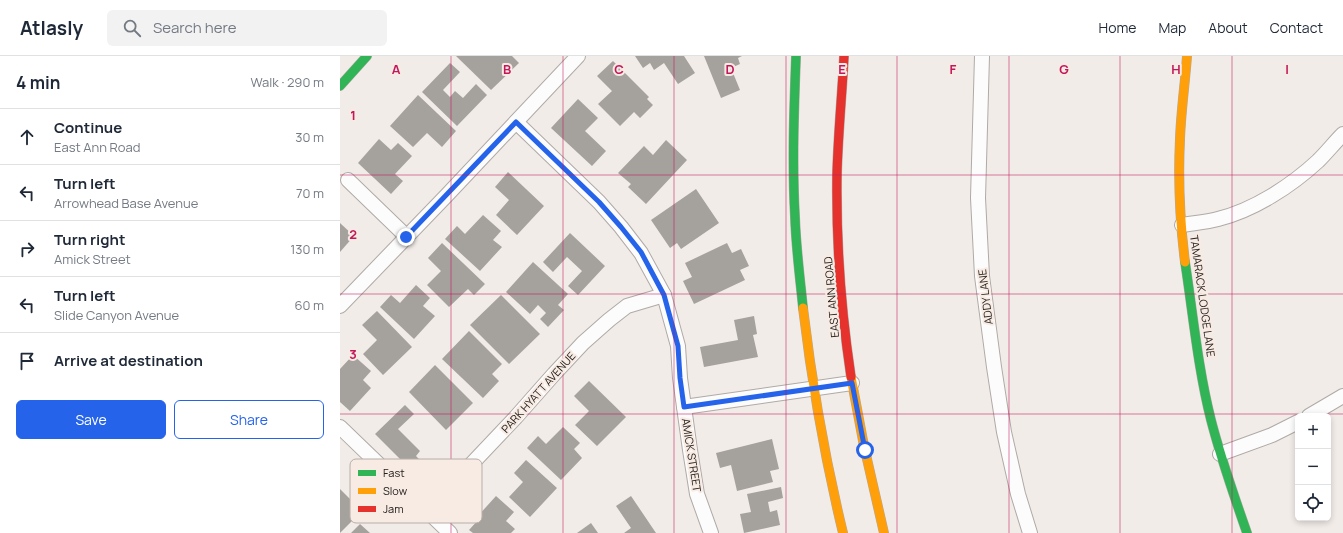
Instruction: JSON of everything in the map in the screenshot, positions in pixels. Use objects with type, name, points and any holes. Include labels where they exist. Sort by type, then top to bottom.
[{"type":"main road","points":[[340,86],[367,56]]},
{"type":"main road","points":[[796,56],[793,132],[794,194],[798,258],[806,340],[826,458],[843,533]]},
{"type":"main road","name":"EAST ANN ROAD","points":[[844,56],[837,188],[842,299],[852,383],[872,485],[884,533]]},
{"type":"main road","name":"TAMARACK LODGE LANE","points":[[1187,56],[1180,139],[1180,189],[1183,245],[1201,368],[1211,419],[1229,483],[1247,533]]},
{"type":"street","points":[[340,306],[578,56]]},
{"type":"street","name":"ADDY LANE","points":[[982,56],[979,116],[978,198],[982,276],[1004,432],[1018,494],[1030,533]]},
{"type":"street","name":"AMICK STREET","points":[[516,122],[599,202],[621,227],[641,252],[664,295],[678,346],[680,378],[697,494],[711,533]]},
{"type":"street","points":[[1182,224],[1218,219],[1242,211],[1272,196],[1292,183],[1318,160],[1343,134]]},
{"type":"street","points":[[348,180],[406,237]]},
{"type":"street","name":"PARK HYATT AVENUE","points":[[477,459],[583,343],[609,320],[627,306],[664,295]]},
{"type":"street","points":[[684,407],[852,383]]},
{"type":"street","points":[[1314,413],[1343,396]]},
{"type":"street","points":[[1220,454],[1272,435],[1295,424]]},
{"type":"street","points":[[340,427],[374,459]]},
{"type":"street","points":[[440,523],[450,533]]},
{"type":"building","points":[[456,56],[512,56],[519,63],[491,90]]},
{"type":"building","points":[[635,56],[684,56],[695,73],[678,84],[664,63],[654,70],[650,63],[643,68]]},
{"type":"building","points":[[704,56],[742,56],[738,58],[740,64],[731,68],[740,90],[721,98]]},
{"type":"building","points":[[613,61],[649,97],[647,99],[653,105],[640,118],[634,112],[620,126],[598,104],[612,91],[597,76]]},
{"type":"building","points":[[450,63],[460,72],[443,90],[450,97],[455,91],[463,98],[476,84],[487,95],[457,126],[422,92]]},
{"type":"building","points":[[418,95],[456,131],[442,147],[427,133],[413,147],[390,126]]},
{"type":"building","points":[[578,99],[598,118],[585,131],[606,151],[592,166],[551,128]]},
{"type":"building","points":[[379,139],[391,150],[398,143],[412,156],[395,174],[403,181],[391,194],[358,163]]},
{"type":"building","points":[[666,140],[687,160],[646,204],[628,187],[631,184],[618,173],[644,146],[653,155]]},
{"type":"building","points":[[508,172],[544,206],[517,235],[496,215],[509,200],[495,187]]},
{"type":"building","points":[[696,189],[719,223],[681,249],[677,243],[670,248],[651,220]]},
{"type":"building","points":[[483,215],[501,231],[493,240],[502,247],[480,271],[445,239],[457,226],[465,234]]},
{"type":"building","points":[[340,223],[354,236],[340,252]]},
{"type":"building","points":[[570,233],[605,266],[578,295],[568,286],[582,271],[567,257],[553,272],[543,262]]},
{"type":"building","points":[[442,243],[485,284],[474,295],[468,289],[449,307],[427,285],[441,271],[428,258]]},
{"type":"building","points":[[727,243],[732,253],[741,249],[749,266],[740,270],[745,280],[694,304],[683,281],[692,277],[685,263]]},
{"type":"building","points":[[533,262],[568,294],[558,305],[564,310],[548,327],[540,319],[546,313],[538,305],[530,314],[506,292]]},
{"type":"building","points":[[416,285],[430,298],[423,306],[435,316],[414,339],[380,307],[391,295],[400,303]]},
{"type":"building","points":[[501,295],[540,334],[509,364],[470,325]]},
{"type":"building","points":[[377,311],[412,347],[383,375],[363,354],[377,340],[362,325]]},
{"type":"building","points":[[754,316],[757,334],[753,335],[758,357],[704,367],[700,347],[738,340],[734,320]]},
{"type":"building","points":[[469,331],[502,364],[492,374],[499,381],[483,398],[442,359]]},
{"type":"building","points":[[353,355],[371,371],[363,380],[371,388],[350,411],[340,402],[340,369]]},
{"type":"building","points":[[435,365],[473,403],[446,430],[409,392]]},
{"type":"building","points":[[589,381],[626,417],[597,446],[575,425],[589,411],[574,396]]},
{"type":"building","points":[[405,405],[414,414],[398,429],[420,451],[416,456],[419,459],[400,459],[375,434]]},
{"type":"building","points":[[563,427],[580,443],[574,449],[582,458],[561,480],[527,448],[538,436],[546,444]]},
{"type":"building","points":[[772,439],[779,469],[770,471],[773,482],[737,491],[731,465],[720,468],[716,453]]},
{"type":"building","points":[[526,460],[557,488],[530,517],[509,497],[523,482],[514,473]]},
{"type":"building","points":[[781,487],[783,498],[768,502],[770,512],[777,510],[780,525],[744,533],[740,514],[751,512],[747,494]]},
{"type":"building","points":[[340,489],[350,499],[350,523],[340,533]]},
{"type":"building","points":[[496,496],[514,512],[506,521],[515,529],[511,533],[473,533],[469,530],[475,523],[482,523],[482,511]]},
{"type":"building","points":[[631,496],[656,533],[624,533],[631,528],[616,506]]},
{"type":"building","points":[[591,523],[598,533],[577,533]]},
{"type":"building","points":[[360,524],[370,533],[351,533]]},
{"type":"traffic: fast","points":[[340,86],[367,56]]},
{"type":"traffic: fast","points":[[796,56],[794,197],[796,240],[803,308]]},
{"type":"traffic: fast","points":[[1185,262],[1206,401],[1223,463],[1247,533]]},
{"type":"traffic: slow","points":[[1185,262],[1179,169],[1187,56]]},
{"type":"traffic: slow","points":[[803,308],[820,421],[830,477],[843,533]]},
{"type":"traffic: slow","points":[[851,377],[864,446],[884,533]]},
{"type":"traffic: jam","points":[[844,56],[838,159],[837,225],[844,327],[851,377]]},
{"type":"route","points":[[406,237],[516,122],[599,202],[641,252],[664,295],[678,346],[684,407],[852,383],[865,450]]}]
